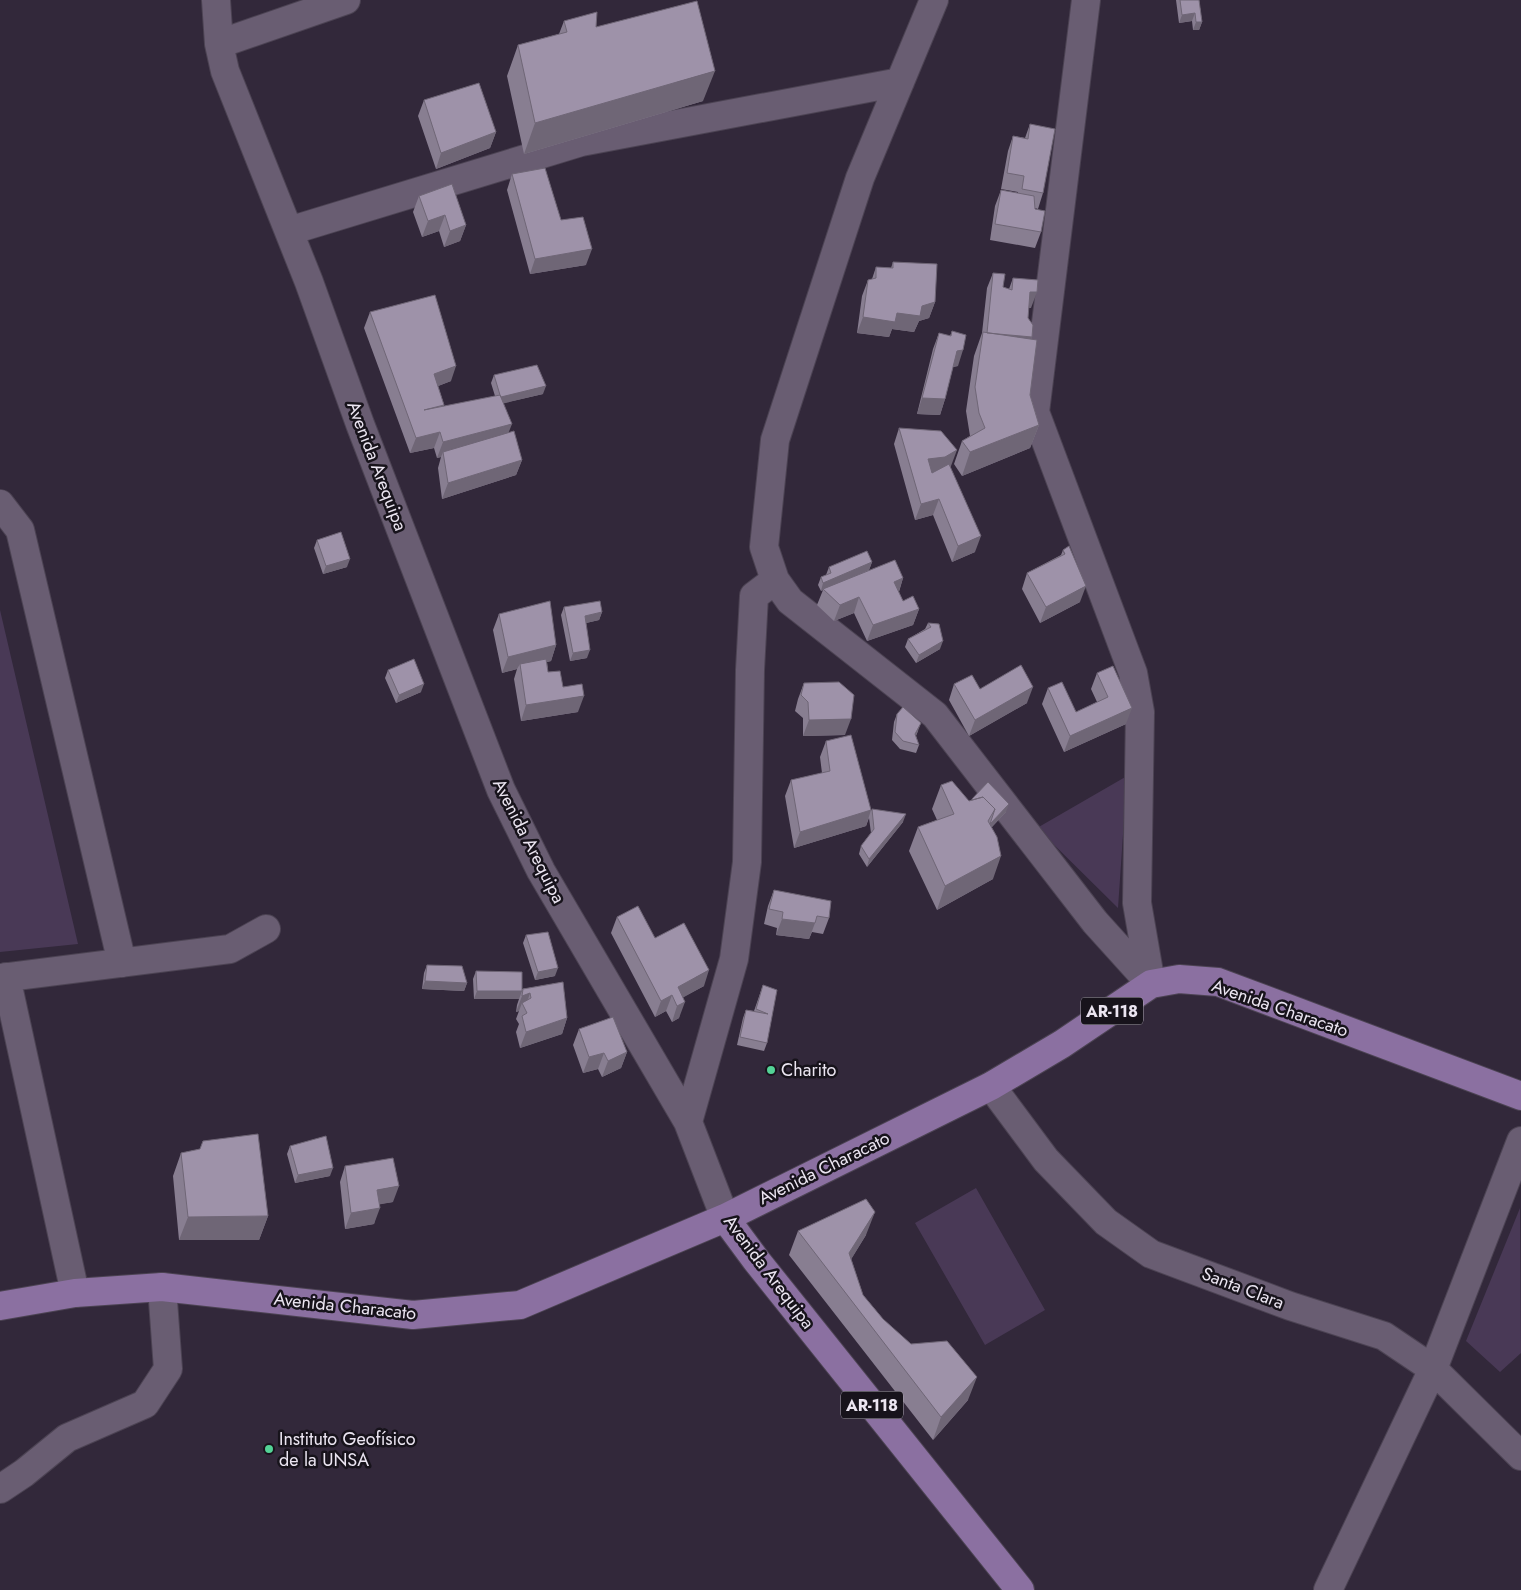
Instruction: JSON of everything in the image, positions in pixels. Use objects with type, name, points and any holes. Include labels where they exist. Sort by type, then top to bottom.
[{"type":"main road","name":"Avenida Characato","points":[[0,1306],[74,1293],[162,1287],[413,1315],[520,1305],[725,1218],[780,1189],[991,1086],[1062,1044],[1151,984],[1178,979],[1218,982],[1521,1096]]},
{"type":"main road","name":"Avenida Arequipa","points":[[725,1218],[762,1268],[1020,1590]]},
{"type":"street","name":"Avenida Arequipa","points":[[216,0],[219,44],[225,71],[289,231],[360,424],[501,790],[541,871],[688,1122],[725,1218]]},
{"type":"street","points":[[219,44],[346,0]]},
{"type":"street","points":[[934,0],[860,178],[775,440],[764,547],[776,580],[790,601],[935,715],[1095,922],[1151,984]]},
{"type":"street","points":[[1086,0],[1035,412],[1133,673],[1140,712],[1136,903],[1151,984]]},
{"type":"street","points":[[289,231],[581,142],[900,82]]},
{"type":"street","points":[[0,504],[20,530],[122,963]]},
{"type":"street","points":[[688,1122],[734,959],[748,862],[750,680],[754,596],[776,580]]},
{"type":"street","points":[[74,1293],[3,978],[230,949],[266,929]]},
{"type":"street","name":"Santa Clara","points":[[991,1086],[1046,1160],[1106,1222],[1151,1254],[1290,1306],[1384,1336],[1433,1369],[1521,1456]]},
{"type":"street","points":[[1328,1590],[1433,1369],[1521,1141]]},
{"type":"street","points":[[0,1489],[24,1473],[67,1438],[145,1404],[168,1369],[162,1287]]},
{"type":"shaded area","points":[[0,610],[78,944],[0,952]]},
{"type":"shaded area","points":[[1127,776],[1118,908],[1037,828]]},
{"type":"shaded area","points":[[976,1188],[1045,1310],[985,1345],[915,1223]]},
{"type":"shaded area","points":[[1520,1208],[1521,1353],[1500,1372],[1466,1341]]},
{"type":"building","points":[[1180,0],[1199,0],[1202,22],[1196,22],[1195,13],[1182,15]]},
{"type":"building","points":[[697,1],[715,71],[535,123],[518,45],[567,32],[564,21],[597,12],[596,27]]},
{"type":"building","points":[[479,83],[496,132],[441,153],[424,100]]},
{"type":"building","points":[[1030,124],[1055,129],[1043,193],[1022,189],[1024,176],[1007,173],[1013,136],[1028,139]]},
{"type":"building","points":[[545,168],[561,220],[583,217],[592,249],[535,259],[512,174]]},
{"type":"building","points":[[452,184],[466,225],[450,231],[445,215],[428,221],[419,196]]},
{"type":"building","points":[[1001,190],[1034,196],[1035,209],[1045,211],[1041,232],[995,224]]},
{"type":"building","points":[[893,262],[937,264],[935,302],[922,306],[920,316],[897,313],[895,322],[863,317],[868,280],[876,278],[876,267],[893,268]]},
{"type":"building","points":[[993,273],[1005,274],[1003,287],[1012,290],[1013,278],[1038,280],[1037,292],[1030,292],[1028,318],[1033,325],[1032,337],[987,333]]},
{"type":"building","points":[[435,295],[456,366],[434,374],[444,405],[424,410],[500,395],[512,424],[443,442],[440,432],[416,438],[370,312]]},
{"type":"building","points":[[952,331],[966,335],[963,350],[957,351],[945,399],[922,398],[939,333],[951,336]]},
{"type":"building","points":[[983,332],[1037,340],[1030,395],[1039,425],[970,452],[962,441],[985,428],[979,413],[975,387]]},
{"type":"building","points":[[537,365],[546,386],[501,397],[494,375]]},
{"type":"building","points":[[899,428],[941,431],[957,450],[945,457],[928,459],[932,473],[949,464],[981,536],[958,546],[939,499],[921,504]]},
{"type":"building","points":[[514,431],[522,460],[448,483],[443,452]]},
{"type":"building","points":[[341,532],[350,559],[326,566],[317,540]]},
{"type":"building","points":[[1069,546],[1086,586],[1046,607],[1027,573],[1065,554],[1063,550]]},
{"type":"building","points":[[867,551],[872,562],[823,583],[821,577],[831,573],[829,567]]},
{"type":"building","points":[[895,560],[903,578],[894,582],[903,601],[913,596],[919,609],[873,625],[859,597],[840,605],[823,589]]},
{"type":"building","points":[[550,601],[556,645],[508,657],[499,614]]},
{"type":"building","points":[[600,601],[602,612],[585,616],[590,650],[573,653],[564,607]]},
{"type":"building","points":[[928,623],[939,624],[943,641],[919,655],[908,639],[931,627]]},
{"type":"building","points":[[414,659],[424,684],[399,695],[388,670]]},
{"type":"building","points":[[546,659],[548,672],[560,671],[563,687],[582,684],[584,696],[526,705],[520,664]]},
{"type":"building","points":[[1021,665],[1033,687],[975,720],[954,684],[972,675],[980,689]]},
{"type":"building","points":[[1113,666],[1132,708],[1070,736],[1048,688],[1062,682],[1076,712],[1108,697],[1097,673]]},
{"type":"building","points":[[839,682],[854,695],[851,719],[809,720],[808,702],[801,695],[804,683]]},
{"type":"building","points":[[903,707],[921,723],[915,734],[919,745],[903,741],[895,732],[897,714]]},
{"type":"building","points":[[851,735],[871,810],[800,832],[791,780],[830,771],[826,741]]},
{"type":"building","points":[[952,781],[969,801],[983,797],[995,809],[988,821],[997,837],[1001,856],[945,886],[918,827],[954,814],[941,785]]},
{"type":"building","points":[[988,782],[1009,804],[990,824],[995,809],[983,797],[972,800]]},
{"type":"building","points":[[872,809],[906,814],[869,859],[861,846],[874,829]]},
{"type":"building","points":[[774,890],[831,901],[829,918],[817,916],[815,923],[782,919],[783,912],[769,909]]},
{"type":"building","points":[[638,906],[655,938],[684,923],[709,970],[678,987],[685,1002],[677,1006],[672,995],[661,1001],[617,917]]},
{"type":"building","points":[[548,932],[558,968],[538,972],[526,935]]},
{"type":"building","points":[[427,965],[462,966],[467,983],[425,981]]},
{"type":"building","points":[[476,971],[522,972],[522,991],[477,991]]},
{"type":"building","points":[[563,982],[567,1018],[526,1032],[522,1016],[527,1013],[522,1003],[531,998],[530,993],[522,996],[523,989]]},
{"type":"building","points":[[763,985],[777,990],[767,1043],[740,1037],[746,1010],[768,1014],[756,1009]]},
{"type":"building","points":[[613,1017],[627,1052],[608,1061],[604,1053],[589,1057],[579,1029]]},
{"type":"building","points":[[258,1134],[268,1216],[188,1217],[181,1153],[200,1149],[203,1141]]},
{"type":"building","points":[[326,1136],[333,1168],[298,1175],[290,1146]]},
{"type":"building","points":[[393,1158],[399,1186],[377,1190],[380,1208],[351,1213],[345,1166]]},
{"type":"building","points":[[866,1199],[875,1212],[849,1253],[863,1295],[883,1319],[911,1344],[947,1341],[977,1377],[941,1417],[798,1231]]},
{"type":"place","name":"Charito","points":[[771,1070]]},
{"type":"place","name":"Instituto Geofísico de la UNSA","points":[[269,1449]]}]
